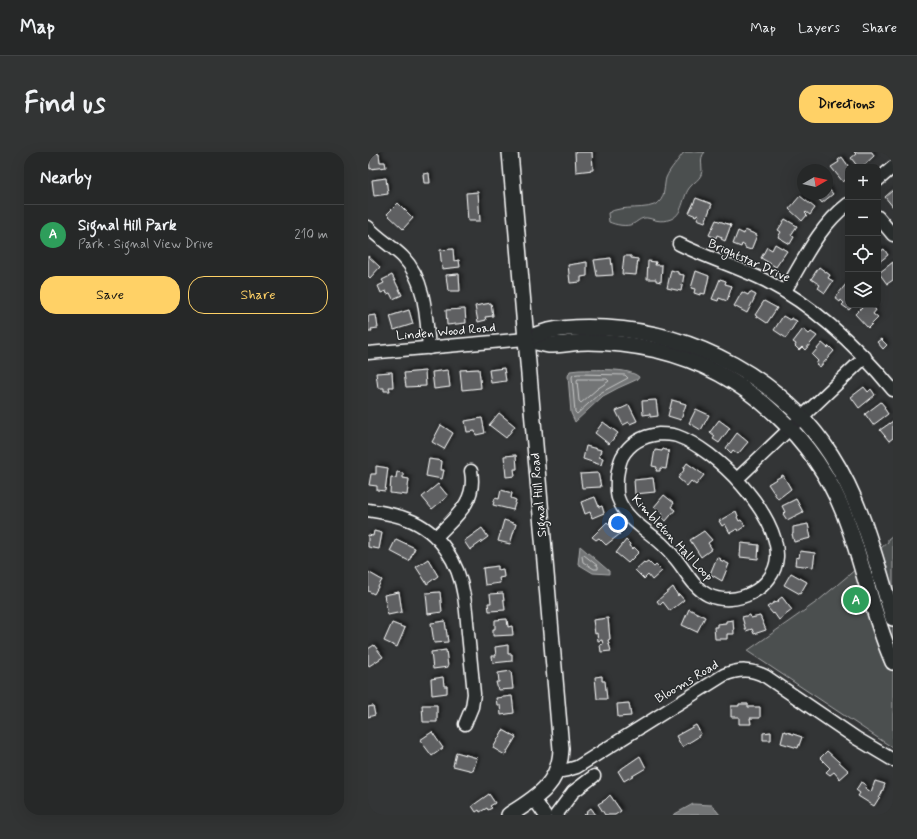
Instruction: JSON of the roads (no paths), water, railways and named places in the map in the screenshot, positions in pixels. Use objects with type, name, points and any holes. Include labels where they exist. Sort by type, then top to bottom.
[{"type":"main road","name":"Signal Hill Road","points":[[509,815],[534,799],[552,782],[560,761],[510,152]]},
{"type":"main road","points":[[526,339],[547,331],[591,328],[626,330],[657,335],[697,347],[740,368],[774,392],[802,418],[831,454],[855,500],[865,524],[893,618]]},
{"type":"main road","points":[[526,339],[549,345],[582,342],[634,345],[679,357],[719,374],[740,386],[759,400],[791,429],[809,450],[822,470],[840,504],[849,526],[884,639],[893,662]]},
{"type":"street","points":[[881,177],[893,167]]},
{"type":"street","points":[[785,291],[818,236],[845,207]]},
{"type":"street","points":[[881,221],[893,235]]},
{"type":"street","points":[[368,227],[404,258],[415,275],[421,288],[424,301],[429,348]]},
{"type":"street","name":"Brightstar Drive","points":[[679,244],[785,291],[828,323],[865,358],[893,390]]},
{"type":"street","name":"Linden Wood Road","points":[[368,353],[526,339]]},
{"type":"street","points":[[738,479],[865,358]]},
{"type":"street","name":"Kimbleton Hall Loop","points":[[659,434],[676,436],[686,440],[725,467],[738,479],[751,496],[769,525],[773,535],[777,557],[772,573],[759,588],[743,598],[727,600],[716,598],[701,591],[662,544],[628,515],[618,498],[617,480],[621,458],[626,450],[641,438],[659,434]]},
{"type":"street","points":[[436,537],[461,511],[468,501],[473,485],[471,471]]},
{"type":"street","points":[[368,510],[393,514],[420,525],[436,537],[454,564],[462,584],[464,596],[474,694],[472,706],[465,724]]},
{"type":"street","name":"Blooms Road","points":[[556,772],[577,766],[724,675],[741,670],[750,671],[765,676],[856,738],[893,760]]},
{"type":"street","points":[[556,815],[573,792],[594,776]]},
{"type":"street","points":[[534,799],[545,815]]},
{"type":"water","points":[[619,370],[639,377],[638,379],[603,396],[575,422],[571,413],[568,376],[570,371]]},
{"type":"water","points":[[580,546],[609,571],[609,574],[593,573],[578,564]]},
{"type":"water","points":[[693,804],[712,805],[720,815],[673,815]]},
{"type":"place","name":"Signal Hill Park","points":[[856,600]]}]
